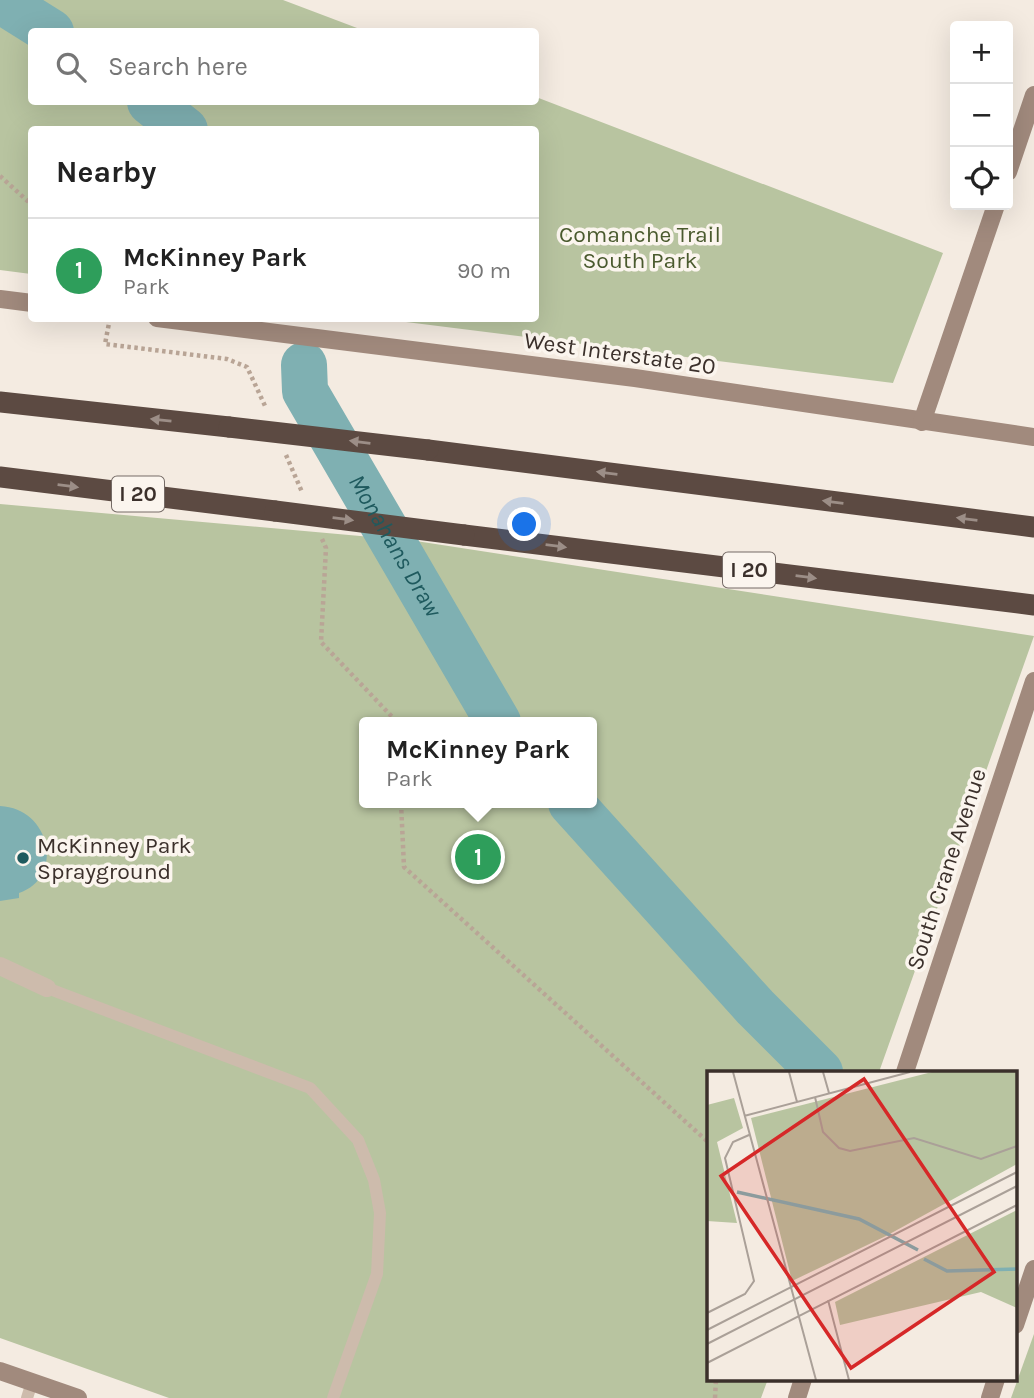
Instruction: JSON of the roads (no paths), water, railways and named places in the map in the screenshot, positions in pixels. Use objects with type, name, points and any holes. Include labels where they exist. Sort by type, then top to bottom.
[{"type":"highway","points":[[0,402],[428,450],[1034,527]]},
{"type":"highway","name":"I 20","points":[[0,477],[1034,604]]},
{"type":"main road","points":[[1013,157],[1034,95]]},
{"type":"main road","points":[[922,422],[994,210]]},
{"type":"main road","points":[[0,299],[28,302]]},
{"type":"main road","name":"West Interstate 20","points":[[189,322],[635,378],[1034,437]]},
{"type":"main road","name":"South Crane Avenue","points":[[906,1071],[1033,685]]},
{"type":"main road","points":[[1016,1322],[1034,1269]]},
{"type":"main road","points":[[0,1371],[30,1390],[78,1398]]},
{"type":"main road","points":[[797,1398],[803,1380]]},
{"type":"main road","points":[[990,1398],[996,1380]]},
{"type":"street","points":[[0,966],[47,988]]},
{"type":"lane","points":[[47,988],[310,1088],[358,1140],[373,1180],[380,1213],[377,1274],[333,1398]]},
{"type":"water","name":"McKinney Park Sprayground","points":[[0,806],[17,810],[31,818],[41,830],[47,859],[43,873],[33,885],[19,893],[19,898],[0,901]]},
{"type":"waterway","name":"Monahans Draw","points":[[0,0],[45,28]]},
{"type":"waterway","name":"Monahans Draw","points":[[154,105],[180,126]]},
{"type":"waterway","name":"Monahans Draw","points":[[304,365],[305,391],[495,717]]},
{"type":"waterway","name":"Monahans Draw","points":[[576,808],[755,1007],[819,1071]]},
{"type":"place","name":"McKinney Park","points":[[478,857]]},
{"type":"place","name":"McKinney Park Sprayground","points":[[23,858]]},
{"type":"park label","name":"Comanche Trail South Park","points":[[640,247]]}]
